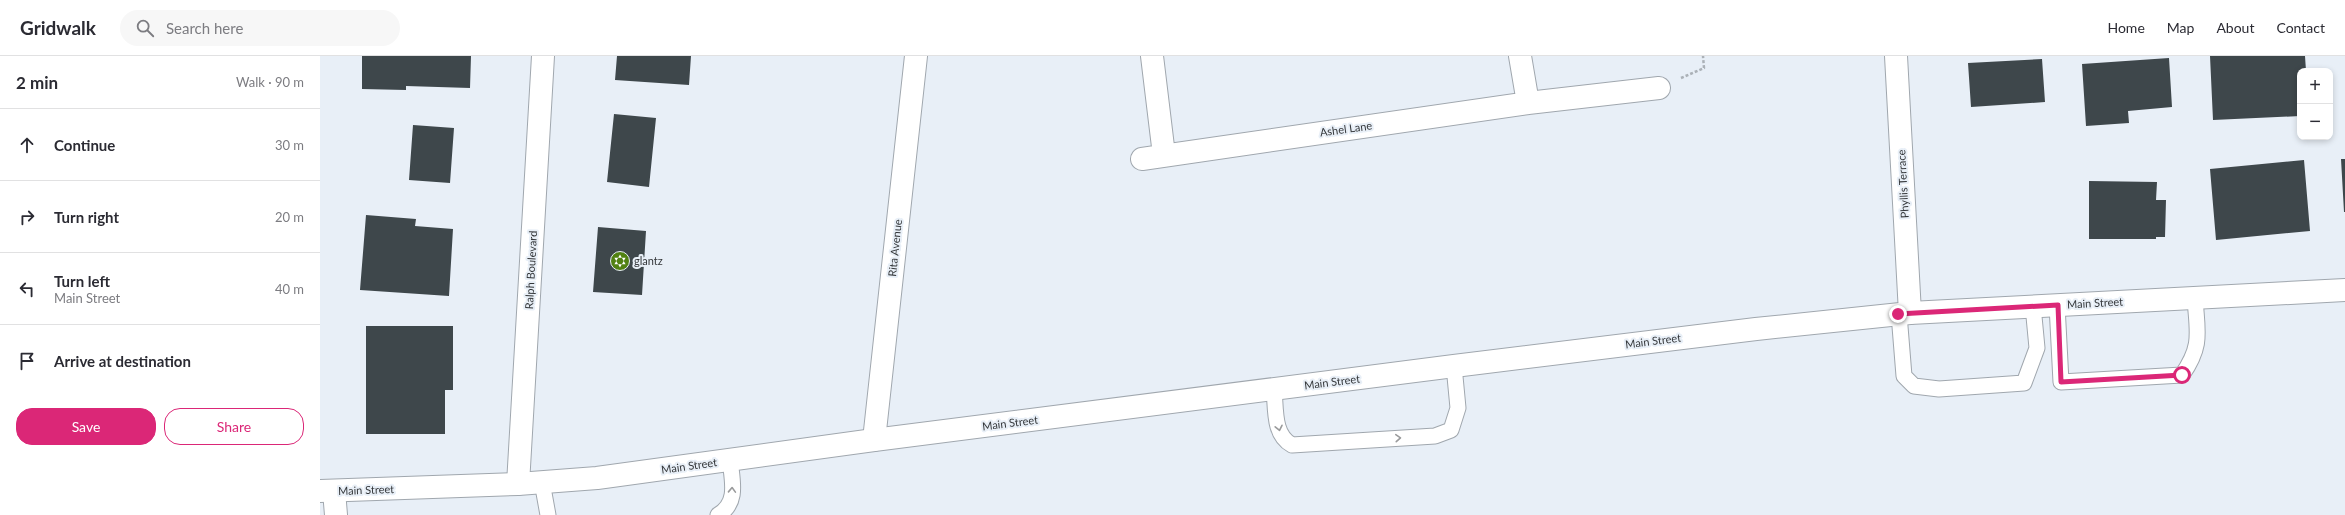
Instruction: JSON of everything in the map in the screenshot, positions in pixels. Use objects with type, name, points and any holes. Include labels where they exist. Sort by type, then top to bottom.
[{"type":"main road","name":"Ralph Boulevard","points":[[518,484],[543,56]]},
{"type":"main road","name":"Rita Avenue","points":[[874,440],[916,56]]},
{"type":"main road","points":[[1152,56],[1164,155]]},
{"type":"main road","points":[[1520,56],[1528,103]]},
{"type":"main road","name":"Phyllis Terrace","points":[[1896,56],[1904,313]]},
{"type":"main road","name":"Ashel Lane","points":[[1142,160],[1164,155],[1528,103],[1659,88]]},
{"type":"main road","name":"Main Street","points":[[327,491],[518,484],[597,478],[874,440],[1454,366],[1748,330],[1904,313],[2345,290]]},
{"type":"main road","points":[[327,491],[336,515]]},
{"type":"lane","points":[[2058,305],[2061,382],[2163,378],[2182,375],[2193,360],[2198,341],[2195,298]]},
{"type":"lane","points":[[1904,313],[1904,376],[1914,386],[1946,388],[2024,383],[2037,348],[2033,306]]},
{"type":"lane","points":[[1274,389],[1278,430],[1283,441],[1292,445],[1435,436],[1451,430],[1458,408],[1454,366]]},
{"type":"lane","points":[[718,515],[730,504],[733,493],[730,460]]},
{"type":"lane","points":[[542,482],[548,515]]},
{"type":"path","points":[[1659,88],[1704,68],[1703,56]]},
{"type":"building","points":[[362,56],[471,56],[470,88],[406,86],[406,90],[362,89]]},
{"type":"building","points":[[617,56],[691,56],[689,85],[615,80]]},
{"type":"building","points":[[2210,56],[2305,56],[2306,68],[2297,68],[2297,116],[2213,120]]},
{"type":"building","points":[[2169,58],[2172,107],[2128,111],[2129,123],[2086,126],[2082,64]]},
{"type":"building","points":[[2042,59],[2045,102],[1971,107],[1968,63]]},
{"type":"building","points":[[614,114],[656,118],[649,187],[607,182]]},
{"type":"building","points":[[413,125],[454,128],[450,183],[409,180]]},
{"type":"building","points":[[2341,159],[2345,159],[2345,212],[2344,212]]},
{"type":"building","points":[[2304,160],[2310,231],[2216,240],[2210,169]]},
{"type":"building","points":[[2089,181],[2157,182],[2156,200],[2166,200],[2165,237],[2156,237],[2156,239],[2089,239]]},
{"type":"building","points":[[366,215],[416,219],[415,226],[453,229],[449,296],[360,290]]},
{"type":"building","name":"glantz","points":[[598,227],[646,231],[642,295],[593,292]]},
{"type":"building","points":[[366,326],[453,326],[453,390],[445,390],[445,434],[366,434]]},
{"type":"place","name":"glantz","points":[[620,261]]},
{"type":"route","points":[[1898,314],[2058,305],[2061,382],[2163,378],[2182,375]]}]
